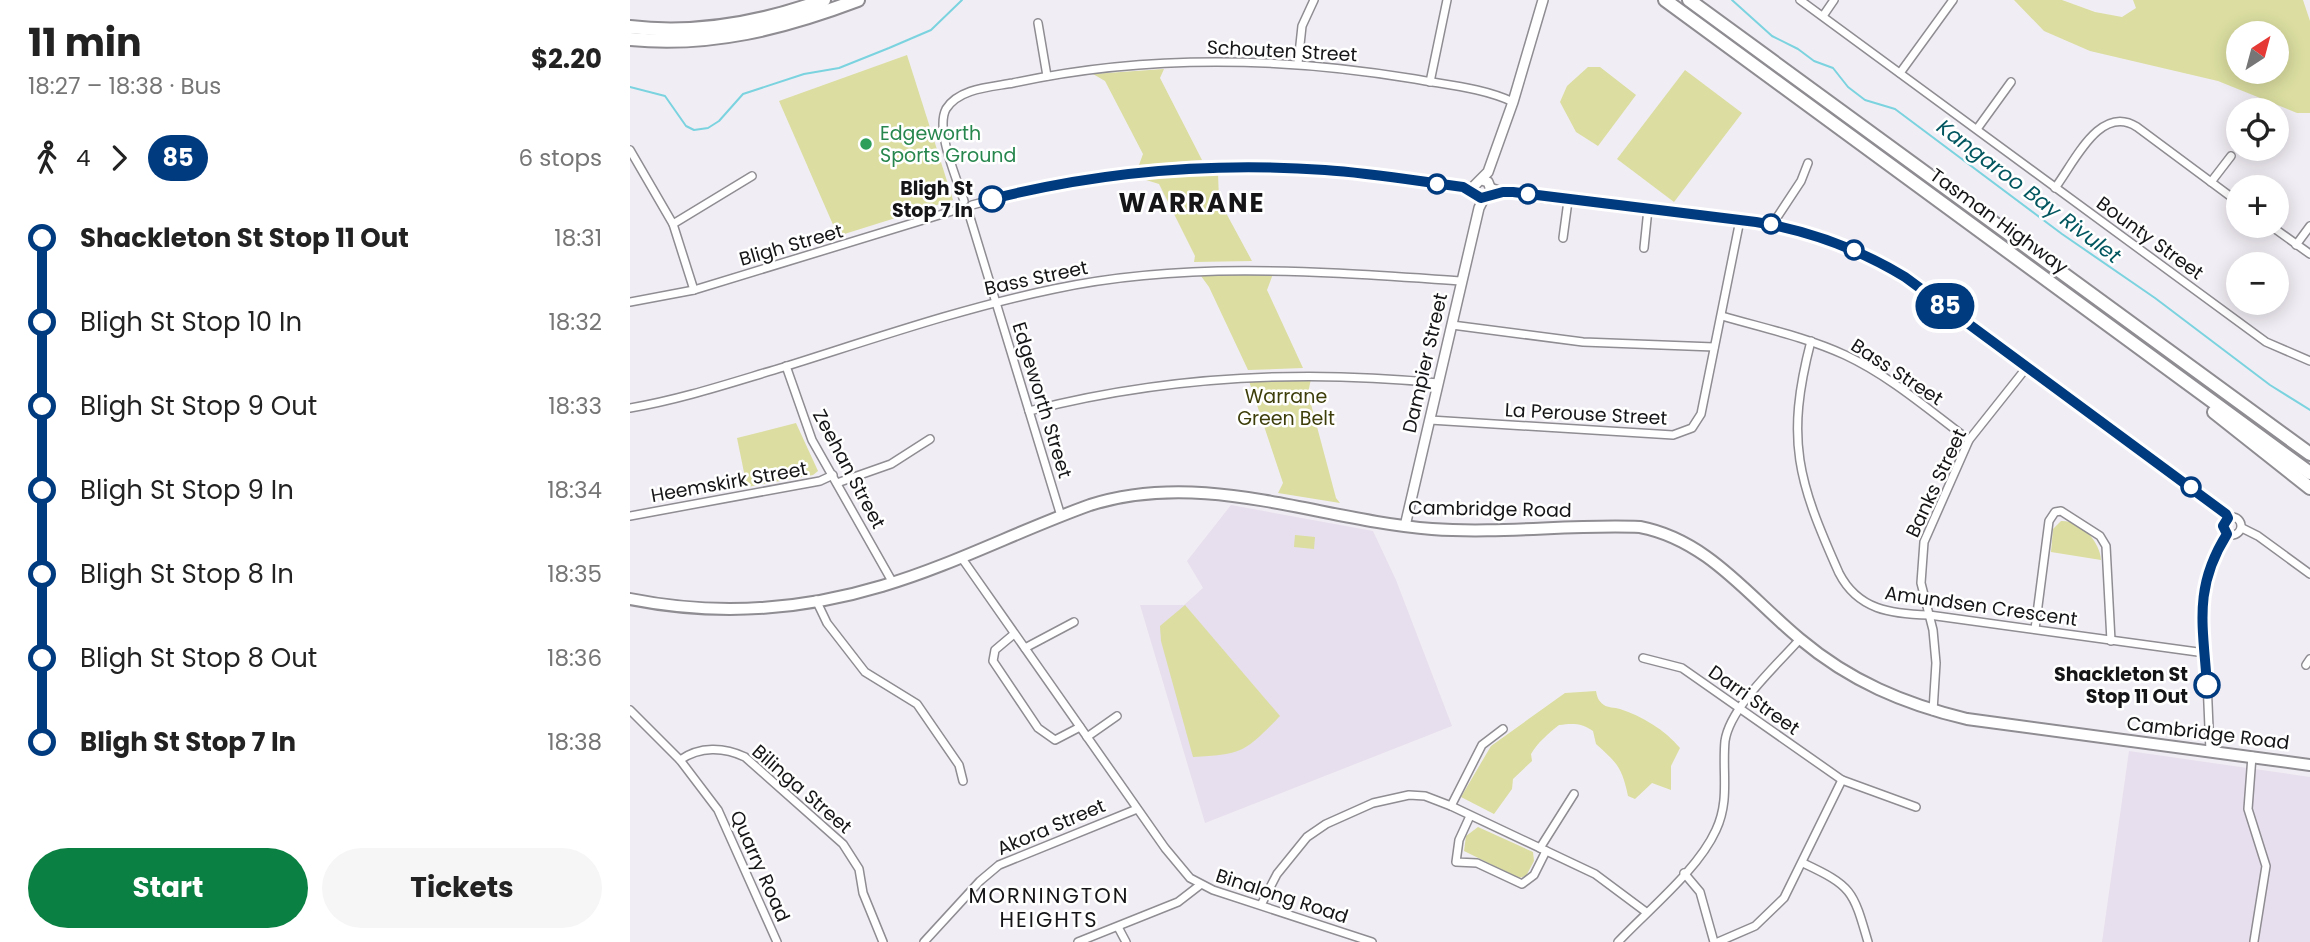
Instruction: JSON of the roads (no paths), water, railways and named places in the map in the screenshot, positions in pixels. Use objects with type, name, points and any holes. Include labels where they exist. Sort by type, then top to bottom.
[{"type":"highway","points":[[630,27],[684,29],[727,26],[764,19],[824,0]]},
{"type":"highway","points":[[630,39],[686,41],[743,35],[805,19],[858,0]]},
{"type":"highway","name":"Tasman Highway","points":[[1665,0],[2310,473]]},
{"type":"highway","name":"Tasman Highway","points":[[1689,0],[2310,454]]},
{"type":"highway","points":[[2056,287],[2310,488]]},
{"type":"highway","points":[[2221,390],[2310,445]]},
{"type":"main road","name":"Cambridge Road","points":[[630,599],[680,608],[719,611],[816,600],[893,583],[1061,516],[1117,498],[1166,492],[1206,492],[1405,526],[1452,530],[1626,526],[1655,530],[1696,548],[1800,639],[1866,685],[1902,701],[1967,719],[2310,765]]},
{"type":"street","points":[[1298,63],[1302,26],[1314,0]]},
{"type":"street","points":[[1430,82],[1447,0]]},
{"type":"street","points":[[1483,187],[1513,102],[1543,0]]},
{"type":"street","name":"Bounty Street","points":[[1800,0],[2266,342],[2310,361]]},
{"type":"street","points":[[1823,16],[1835,0]]},
{"type":"street","points":[[1900,73],[1954,0]]},
{"type":"street","points":[[1038,23],[1047,76]]},
{"type":"street","name":"Schouten Street","points":[[964,201],[942,127],[945,111],[951,103],[966,93],[1047,76],[1166,63],[1298,63],[1430,82],[1499,95],[1513,102]]},
{"type":"street","points":[[1977,130],[2011,82]]},
{"type":"street","points":[[2055,188],[2100,129],[2116,120],[2137,127],[2226,193]]},
{"type":"street","points":[[630,150],[673,224],[694,290]]},
{"type":"street","points":[[2211,182],[2227,161]]},
{"type":"street","points":[[1772,225],[1801,181],[1808,163]]},
{"type":"street","points":[[972,205],[969,214],[959,209],[964,201],[972,205],[1098,177],[1209,167],[1328,170],[1740,220],[1772,225],[1829,240],[1886,266],[2223,510],[2228,518],[2239,520],[2242,528],[2259,536],[2310,574]]},
{"type":"street","points":[[673,224],[752,176]]},
{"type":"street","name":"Dampier Street","points":[[1405,526],[1483,187]]},
{"type":"street","points":[[1563,238],[1568,201]]},
{"type":"street","name":"Bligh Street","points":[[630,302],[694,290],[959,209]]},
{"type":"street","points":[[1644,248],[1648,209]]},
{"type":"street","name":"Edgeworth Street","points":[[969,214],[1061,516]]},
{"type":"street","name":"La Perouse Street","points":[[1430,420],[1679,435],[1692,428],[1699,418],[1740,220]]},
{"type":"street","points":[[2297,245],[2310,226]]},
{"type":"street","points":[[2287,238],[2310,254]]},
{"type":"street","name":"Bass Street","points":[[630,408],[685,397],[995,302],[1107,279],[1202,271],[1272,270],[1462,281]]},
{"type":"street","name":"Bass Street","points":[[1722,316],[1811,341],[1866,366],[1969,440]]},
{"type":"street","points":[[1452,326],[1583,342],[1714,347]]},
{"type":"street","name":"Amundsen Crescent","points":[[1811,341],[1797,400],[1797,447],[1806,492],[1846,586],[1871,607],[1895,614],[1928,615],[2205,653]]},
{"type":"street","name":"Zeehan Street","points":[[786,366],[802,415],[893,583]]},
{"type":"street","name":"Banks Street","points":[[1933,711],[1936,663],[1921,583],[1922,549],[1969,440],[2027,367]]},
{"type":"street","points":[[1029,411],[1137,388],[1252,375],[1376,377],[1438,383]]},
{"type":"street","name":"Heemskirk Street","points":[[630,516],[835,479],[891,464],[930,439]]},
{"type":"street","points":[[2049,502],[2055,512]]},
{"type":"street","points":[[2035,629],[2049,521],[2055,512]]},
{"type":"street","points":[[2055,512],[2070,514],[2105,543],[2111,641]]},
{"type":"street","points":[[2227,534],[2223,526],[2228,518]]},
{"type":"street","points":[[2227,534],[2237,534],[2242,528]]},
{"type":"street","points":[[2210,751],[2203,587],[2210,562],[2227,534]]},
{"type":"street","name":"Binalong Road","points":[[961,557],[1182,870],[1199,885],[1372,942]]},
{"type":"street","points":[[816,600],[827,623],[865,671],[917,704],[959,765],[962,781]]},
{"type":"street","points":[[1025,648],[1074,622]]},
{"type":"street","points":[[1014,634],[995,650],[993,661],[1038,728],[1055,740],[1080,727]]},
{"type":"street","points":[[1618,942],[1708,844],[1721,820],[1726,797],[1726,740],[1740,709],[1800,639]]},
{"type":"street","name":"Darri Street","points":[[1643,658],[1682,668],[1842,780],[1916,807]]},
{"type":"street","name":"Quarry Road","points":[[630,710],[680,760],[725,821],[777,942]]},
{"type":"street","points":[[1087,737],[1117,716]]},
{"type":"street","points":[[1451,806],[1482,745],[1497,729]]},
{"type":"street","name":"Bilinga Street","points":[[680,760],[707,750],[737,753],[752,761],[828,828],[855,861],[863,894],[883,942]]},
{"type":"street","points":[[2252,756],[2248,804],[2266,866],[2254,940]]},
{"type":"street","points":[[1684,873],[1700,892],[1716,942],[1747,931],[1772,913],[1784,898],[1842,780]]},
{"type":"street","points":[[1471,816],[1459,841],[1456,862],[1477,863],[1522,884],[1534,876],[1543,849],[1574,794]]},
{"type":"street","points":[[1261,905],[1291,854],[1307,836],[1326,824],[1384,799],[1400,795],[1425,796],[1543,849],[1604,879],[1646,912]]},
{"type":"street","name":"Akora Street","points":[[924,942],[980,881],[999,866],[1137,809]]},
{"type":"street","points":[[1802,863],[1836,879],[1848,888],[1858,906],[1868,942]]},
{"type":"street","points":[[1077,942],[1178,902],[1199,885]]},
{"type":"street","points":[[1118,927],[1126,942]]},
{"type":"waterway","name":"Kangaroo Bay Rivulet","points":[[630,87],[665,96],[686,126],[694,130],[708,128],[719,121],[743,94],[804,74],[839,68],[931,30],[962,0]]},
{"type":"waterway","name":"Kangaroo Bay Rivulet","points":[[1732,0],[1772,36],[1798,49],[1814,61],[1833,68],[1848,87],[1865,100],[1895,109],[2270,385],[2310,410]]},
{"type":"place","name":"Edgeworth Sports Ground","points":[[866,144]]},
{"type":"place","name":"Bligh St Stop 7 In","points":[[992,199]]},
{"type":"place","name":"Shackleton St Stop 11 Out","points":[[2207,685]]},
{"type":"district","name":"WARRANE","points":[[1192,203]]},
{"type":"district","name":"MORNINGTON HEIGHTS","points":[[1049,907]]},
{"type":"park label","name":"Warrane Green Belt","points":[[1286,407]]}]
